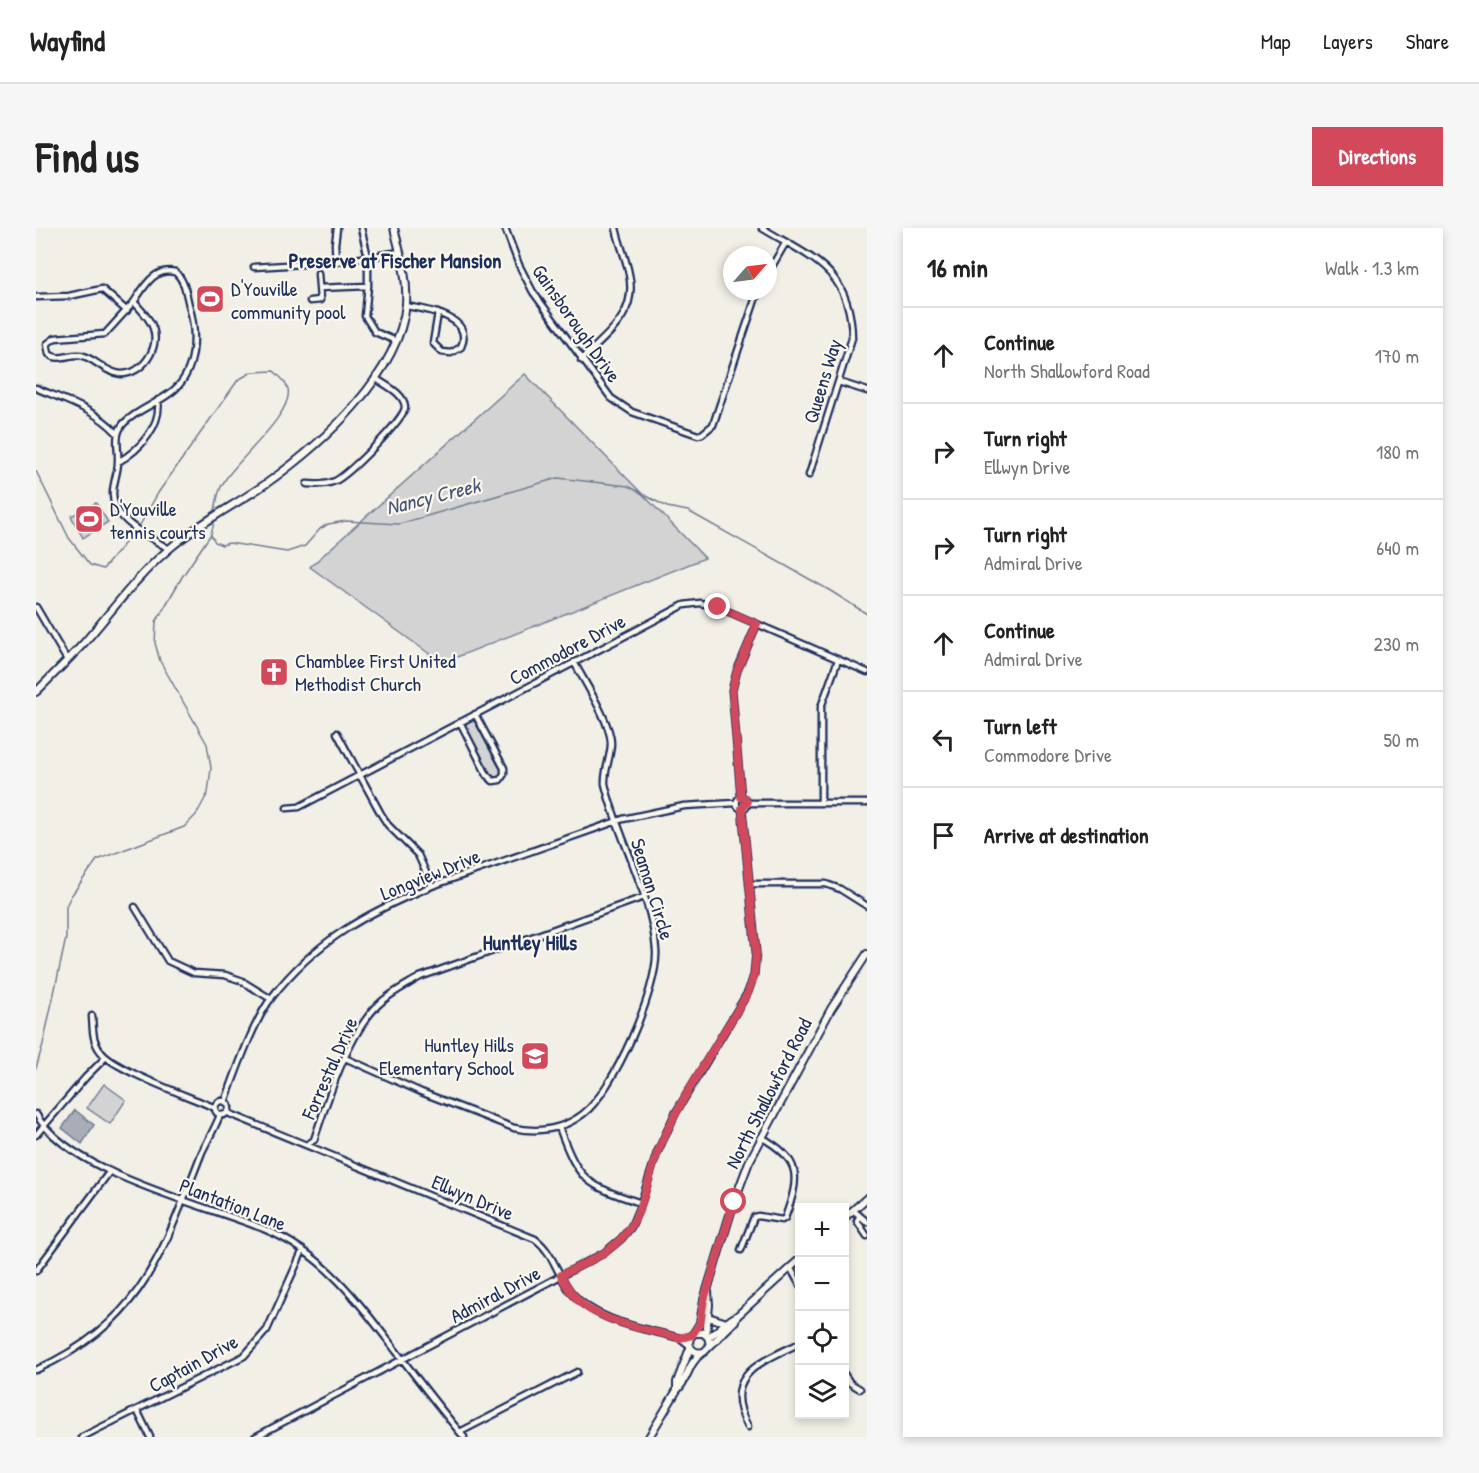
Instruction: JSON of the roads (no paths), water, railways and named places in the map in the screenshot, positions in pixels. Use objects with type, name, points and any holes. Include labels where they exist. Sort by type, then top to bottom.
[{"type":"street","points":[[336,262],[337,228]]},
{"type":"street","points":[[361,228],[368,257],[365,316],[375,332],[396,341]]},
{"type":"street","points":[[36,692],[84,643],[122,596],[169,549],[269,481],[318,442],[354,405],[375,378],[396,341],[406,306],[406,287],[394,228]]},
{"type":"street","name":"Gainsborough Drive","points":[[506,228],[519,265],[533,292],[605,391],[618,404],[632,412],[687,432],[702,434],[713,425],[755,300]]},
{"type":"street","points":[[581,360],[616,326],[627,309],[631,288],[616,228]]},
{"type":"street","name":"Queens Way","points":[[762,228],[820,262],[833,275],[842,288],[852,321],[852,338],[809,475]]},
{"type":"street","points":[[777,258],[786,242]]},
{"type":"street","points":[[255,267],[336,262],[400,252]]},
{"type":"street","points":[[134,302],[153,326],[154,334],[149,357],[139,369],[120,374],[83,355],[53,357],[49,354],[48,344],[51,340],[105,334],[127,311],[147,283],[163,270],[175,272],[183,281],[193,321],[193,351],[186,374],[173,390],[125,422],[117,433],[118,462],[113,497],[121,516],[169,549]]},
{"type":"street","points":[[310,301],[320,300],[318,273]]},
{"type":"street","points":[[319,288],[368,285]]},
{"type":"street","points":[[36,297],[69,296],[102,289],[127,311]]},
{"type":"street","points":[[406,306],[438,313],[451,317],[463,335],[461,347],[451,353],[442,352],[434,343],[438,313]]},
{"type":"street","points":[[307,484],[329,483],[344,476],[403,414],[405,406],[400,396],[375,378]]},
{"type":"street","points":[[839,382],[867,391]]},
{"type":"street","points":[[36,388],[100,417],[117,433]]},
{"type":"street","points":[[118,462],[131,455],[157,421],[160,410],[158,400]]},
{"type":"street","name":"Commodore Drive","points":[[288,808],[299,807],[684,604],[707,603],[867,672]]},
{"type":"street","points":[[36,608],[67,660]]},
{"type":"street","points":[[757,624],[737,671],[732,690],[741,797],[736,803],[739,808],[747,803],[867,803]]},
{"type":"street","points":[[821,803],[821,707],[838,660]]},
{"type":"street","name":"Seaman Circle","points":[[345,1058],[422,1092],[514,1128],[540,1131],[559,1127],[584,1113],[598,1096],[628,1045],[646,1004],[657,952],[653,927],[644,897],[608,796],[604,778],[611,751],[611,737],[574,662]]},
{"type":"street","points":[[460,722],[487,775],[493,781],[500,780],[504,774],[504,768],[475,714]]},
{"type":"street","points":[[337,733],[384,820],[418,855],[432,886]]},
{"type":"street","points":[[741,797],[745,798],[747,803]]},
{"type":"street","name":"Longview Drive","points":[[225,1102],[251,1037],[271,999],[311,954],[329,939],[375,912],[432,886],[617,822],[684,806],[736,803]]},
{"type":"street","name":"Admiral Drive","points":[[255,1437],[604,1253],[631,1227],[654,1161],[675,1114],[752,984],[756,967],[756,952],[742,808]]},
{"type":"street","points":[[749,884],[826,884],[840,889],[867,906]]},
{"type":"street","name":"Forrestal Drive","points":[[308,1144],[314,1140],[345,1058],[360,1029],[377,1006],[400,988],[420,977],[644,897]]},
{"type":"street","points":[[135,907],[168,961],[194,973],[225,975],[240,980],[271,999]]},
{"type":"street","name":"North Shallowford Road","points":[[693,1334],[700,1323],[704,1300],[741,1180],[761,1137],[831,1009],[867,954]]},
{"type":"street","points":[[92,1016],[93,1038],[106,1058],[215,1108],[220,1115]]},
{"type":"street","points":[[36,1135],[106,1058]]},
{"type":"street","points":[[215,1108],[219,1102],[225,1102],[229,1106],[228,1113],[220,1115]]},
{"type":"street","name":"Ellwyn Drive","points":[[228,1113],[535,1239],[543,1245],[571,1292],[583,1304],[598,1314],[680,1338],[690,1347]]},
{"type":"street","name":"Plantation Lane","points":[[36,1114],[43,1126],[65,1145],[110,1171],[184,1201],[265,1229],[303,1250],[334,1276],[358,1302],[464,1437]]},
{"type":"street","points":[[36,1370],[70,1353],[103,1329],[136,1295],[164,1247],[220,1115]]},
{"type":"street","points":[[559,1127],[571,1158],[587,1179],[610,1193],[641,1203]]},
{"type":"street","points":[[741,1250],[754,1217],[782,1220],[785,1218],[794,1193],[794,1170],[789,1158],[761,1137]]},
{"type":"street","points":[[36,1271],[110,1171]]},
{"type":"street","points":[[849,1214],[867,1198]]},
{"type":"street","points":[[853,1210],[867,1222]]},
{"type":"street","points":[[859,1217],[857,1221],[867,1236]]},
{"type":"street","name":"Captain Drive","points":[[82,1437],[244,1356],[267,1330],[303,1250]]},
{"type":"street","points":[[707,1336],[717,1332],[737,1316],[795,1263]]},
{"type":"street","points":[[790,1267],[795,1276]]},
{"type":"street","name":"North Shallowford Road","points":[[707,1336],[708,1291]]},
{"type":"street","points":[[648,1437],[682,1385],[693,1360],[729,1327],[737,1316]]},
{"type":"street","points":[[708,1317],[726,1323]]},
{"type":"street","points":[[680,1338],[700,1332],[707,1336],[710,1345]]},
{"type":"street","points":[[677,1390],[677,1382],[693,1334]]},
{"type":"street","points":[[748,1427],[740,1412],[739,1391],[749,1370],[754,1365],[795,1345]]},
{"type":"street","points":[[690,1347],[695,1352],[702,1353]]},
{"type":"street","points":[[460,1432],[577,1372]]},
{"type":"street","points":[[849,1382],[860,1389]]},
{"type":"street","points":[[137,1410],[150,1437]]},
{"type":"waterway","name":"Nancy Creek","points":[[36,471],[69,538],[90,565],[103,569],[140,525],[158,493],[238,380],[252,372],[274,371],[287,386],[288,399],[264,436],[225,480],[219,491],[215,511]]},
{"type":"waterway","name":"Nancy Creek","points":[[211,535],[215,542],[222,545],[229,543],[287,552],[305,546],[320,529],[328,524],[346,521],[399,524],[558,478],[628,486],[667,507],[688,511],[829,590],[867,614]]},
{"type":"waterway","points":[[36,1068],[66,938],[66,906],[71,896],[97,860],[184,827],[196,815],[208,793],[211,768],[207,744],[160,661],[155,643],[156,622],[182,577],[211,534],[215,519]]},
{"type":"place","name":"D'Youville community pool","points":[[210,299]]},
{"type":"place","name":"D'Youville tennis courts","points":[[89,519]]},
{"type":"place","name":"Chamblee First United Methodist Church","points":[[274,672]]},
{"type":"place","name":"Huntley Hills Elementary School","points":[[535,1056]]},
{"type":"district","name":"Preserve at Fischer Mansion","points":[[395,260]]},
{"type":"district","name":"Huntley Hills","points":[[530,942]]}]
